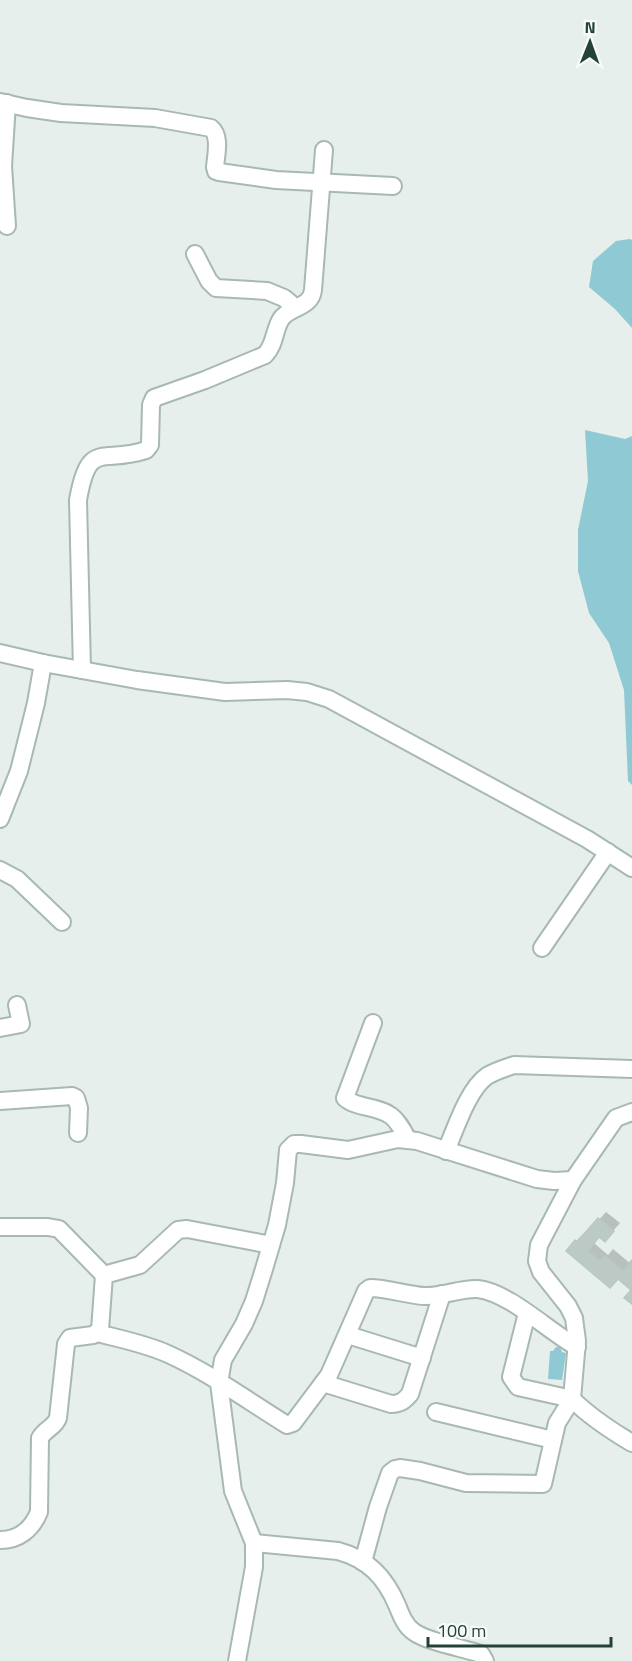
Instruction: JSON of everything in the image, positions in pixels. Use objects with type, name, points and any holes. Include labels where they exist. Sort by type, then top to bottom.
[{"type":"street","points":[[7,226],[3,166],[3,102],[61,113],[135,116],[211,128],[216,137],[216,171],[276,180],[393,186]]},
{"type":"street","points":[[82,670],[78,500],[81,482],[93,459],[146,450],[150,446],[151,405],[154,398],[205,381],[265,355],[270,350],[280,320],[309,301],[312,296],[324,150]]},
{"type":"street","points":[[195,254],[208,281],[216,288],[267,291],[284,298],[296,308]]},
{"type":"street","points":[[0,653],[82,670],[225,692],[287,690],[307,692],[329,699],[518,801],[632,868]]},
{"type":"street","points":[[0,819],[19,771],[36,703],[43,663]]},
{"type":"street","points":[[542,948],[608,852]]},
{"type":"street","points":[[0,870],[17,879],[62,922]]},
{"type":"street","points":[[0,1028],[21,1024],[17,1005]]},
{"type":"street","points":[[373,1023],[345,1098],[349,1102],[390,1114],[399,1122],[408,1140]]},
{"type":"street","points":[[446,1151],[467,1103],[478,1085],[486,1077],[502,1069],[514,1065],[632,1069]]},
{"type":"street","points":[[0,1101],[72,1096],[76,1098],[79,1108],[78,1133]]},
{"type":"street","points":[[363,1562],[378,1507],[390,1473],[395,1469],[420,1471],[466,1483],[538,1485],[543,1484],[546,1479],[557,1424],[572,1399],[577,1347],[574,1318],[568,1305],[541,1272],[537,1261],[539,1245],[573,1180],[616,1118],[632,1112]]},
{"type":"street","points":[[237,1661],[254,1567],[254,1543],[233,1491],[219,1383],[223,1360],[244,1324],[254,1301],[271,1245],[285,1183],[288,1150],[294,1144],[348,1150],[398,1139],[408,1140],[537,1179],[573,1180]]},
{"type":"street","points":[[0,1227],[59,1229],[104,1275],[100,1330],[97,1334]]},
{"type":"street","points":[[104,1275],[140,1265],[178,1230],[187,1229],[271,1245]]},
{"type":"street","points":[[0,1540],[9,1540],[23,1534],[35,1521],[39,1512],[40,1438],[44,1431],[57,1422],[66,1344],[70,1338],[97,1334],[168,1354],[203,1372],[287,1425],[294,1423],[329,1375],[366,1291],[370,1288],[426,1296],[460,1289],[480,1289],[515,1304],[577,1347]]},
{"type":"street","points":[[323,1383],[391,1404],[399,1404],[410,1394],[442,1294]]},
{"type":"street","points":[[527,1313],[511,1377],[513,1382],[518,1387],[572,1399],[603,1426],[632,1443]]},
{"type":"street","points":[[348,1335],[422,1358]]},
{"type":"street","points":[[436,1412],[553,1440]]},
{"type":"street","points":[[254,1543],[349,1554],[382,1578],[406,1624],[415,1633],[481,1654],[485,1661]]},
{"type":"water","points":[[632,240],[632,328],[615,309],[589,287],[593,261],[616,241]]},
{"type":"water","points":[[585,430],[625,439],[632,436],[632,785],[628,781],[624,690],[609,643],[589,613],[578,571],[578,530],[588,481]]},
{"type":"water","points":[[560,1347],[562,1352],[566,1353],[562,1380],[548,1379],[550,1351]]},
{"type":"building","points":[[598,1218],[614,1231],[605,1242],[599,1237],[588,1251],[600,1261],[605,1256],[623,1271],[632,1260],[632,1304],[624,1298],[631,1290],[618,1279],[610,1288],[566,1251]]}]
